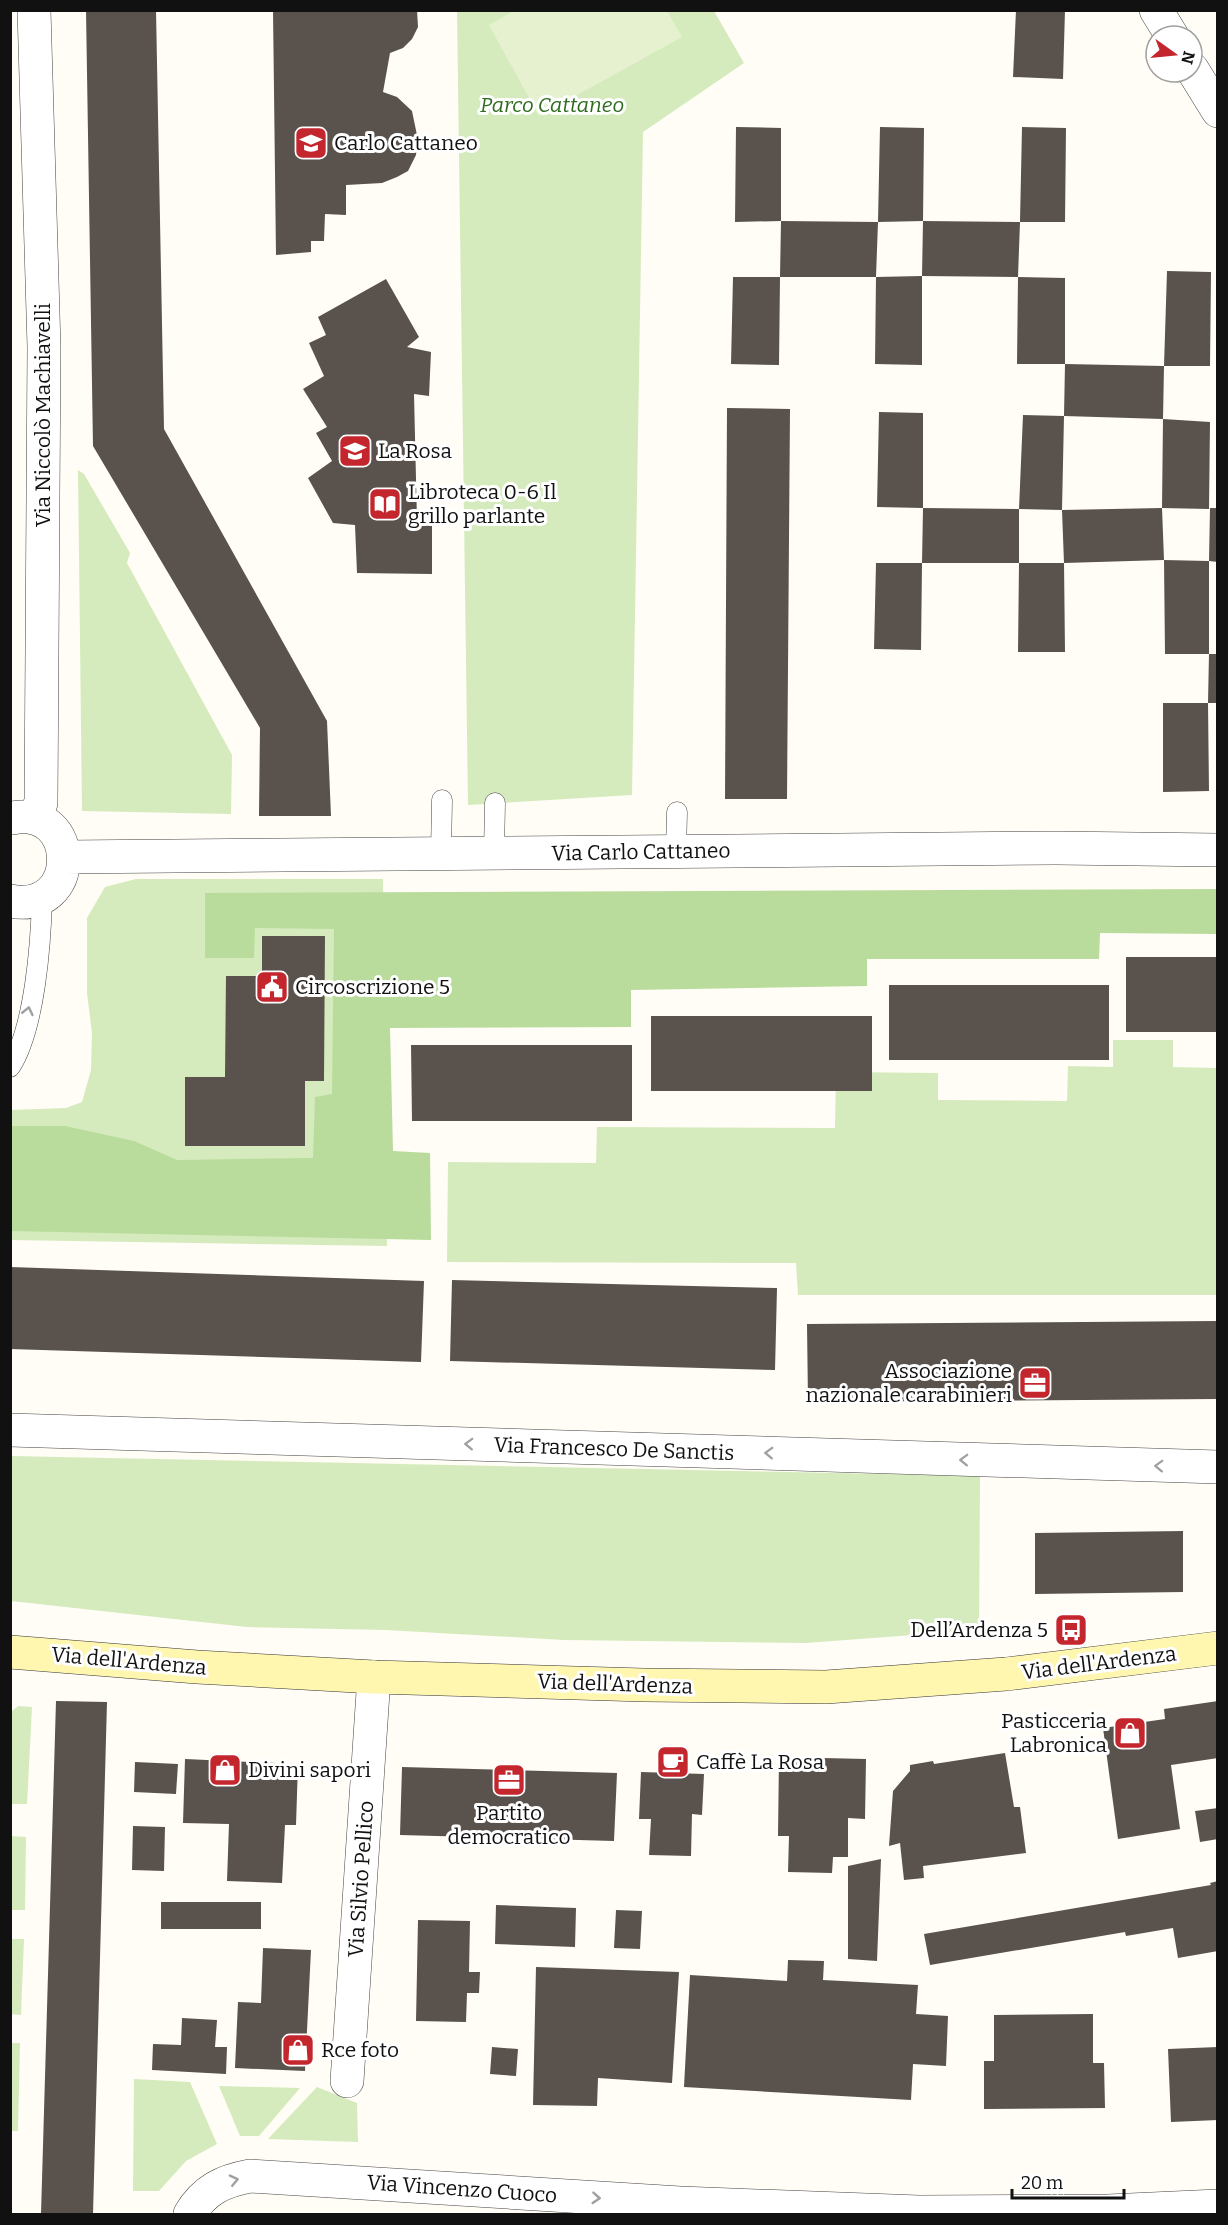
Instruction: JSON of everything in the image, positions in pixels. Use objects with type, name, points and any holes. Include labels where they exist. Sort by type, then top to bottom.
[{"type":"main road","name":"Via dell'Ardenza","points":[[10,1652],[197,1667],[374,1677],[656,1686],[826,1687],[1005,1674],[1218,1648]]},
{"type":"street","name":"Via Niccolò Machiavelli","points":[[22,818],[41,803],[44,347],[34,10]]},
{"type":"street","points":[[1156,10],[1165,24]]},
{"type":"street","points":[[1201,84],[1218,111]]},
{"type":"street","points":[[22,818],[55,832],[65,857],[59,880],[26,899]]},
{"type":"street","name":"Via Carlo Cattaneo","points":[[65,857],[1056,848],[1218,850]]},
{"type":"street","name":"Via Francesco De Sanctis","points":[[10,1430],[1218,1467]]},
{"type":"street","name":"Via Silvio Pellico","points":[[347,2081],[374,1677]]},
{"type":"street","name":"Via Vincenzo Cuoco","points":[[190,2214],[200,2198],[210,2190],[223,2182],[250,2176],[680,2203],[919,2212],[1108,2211],[1218,2206]]},
{"type":"lane","points":[[441,800],[441,854]]},
{"type":"lane","points":[[494,854],[495,803]]},
{"type":"lane","points":[[676,852],[677,812]]},
{"type":"lane","points":[[10,1067],[21,1043],[34,984],[26,899]]},
{"type":"green space","name":"Parco Cattaneo","points":[[457,11],[714,11],[744,63],[643,132],[632,795],[468,805]]},
{"type":"green space","points":[[514,11],[667,11],[682,37],[539,116],[489,25]]},
{"type":"green space","points":[[78,470],[84,474],[130,553],[127,563],[232,755],[231,814],[82,811]]},
{"type":"green space","points":[[136,879],[383,879],[387,1246],[11,1240],[10,1110],[66,1108],[82,1102],[91,1070],[92,1033],[87,993],[87,918],[105,887]]},
{"type":"green space","points":[[1217,889],[1217,934],[1100,933],[1099,959],[867,959],[867,986],[631,990],[631,1027],[390,1028],[393,1151],[430,1153],[431,1240],[11,1231],[11,1126],[65,1126],[134,1141],[177,1160],[313,1158],[315,1097],[332,1094],[334,929],[255,928],[254,958],[205,958],[205,893]]},
{"type":"green space","points":[[1113,1040],[1173,1040],[1173,1067],[1217,1068],[1217,1295],[798,1295],[796,1263],[447,1262],[448,1162],[596,1163],[597,1127],[835,1128],[836,1072],[938,1073],[938,1100],[1067,1101],[1068,1066],[1113,1067]]},
{"type":"green space","points":[[10,1456],[980,1476],[979,1630],[806,1643],[564,1640],[386,1630],[247,1627],[11,1601]]},
{"type":"green space","points":[[18,1706],[32,1707],[27,1804],[11,1804],[11,1712]]},
{"type":"green space","points":[[11,1836],[26,1837],[25,1910],[11,1910]]},
{"type":"green space","points":[[11,1939],[24,1939],[21,2015],[11,2014]]},
{"type":"green space","points":[[11,2043],[20,2043],[18,2131],[11,2131]]},
{"type":"green space","points":[[134,2079],[190,2082],[217,2144],[186,2161],[159,2191],[133,2191]]},
{"type":"green space","points":[[219,2086],[300,2088],[259,2136],[240,2136]]},
{"type":"green space","points":[[317,2087],[357,2103],[358,2142],[268,2139]]},
{"type":"building","points":[[86,10],[156,10],[164,429],[327,721],[331,816],[259,816],[260,728],[93,446]]},
{"type":"building","points":[[273,10],[417,10],[418,27],[412,39],[403,48],[390,53],[383,92],[397,97],[412,111],[418,140],[416,155],[408,171],[382,183],[346,185],[346,215],[325,214],[324,241],[311,241],[311,252],[276,255]]},
{"type":"building","points":[[1016,10],[1065,10],[1063,79],[1013,77]]},
{"type":"building","points":[[736,127],[781,128],[781,221],[735,222]]},
{"type":"building","points":[[880,127],[924,128],[923,221],[878,222]]},
{"type":"building","points":[[1022,127],[1066,128],[1065,222],[1020,222]]},
{"type":"building","points":[[781,221],[878,222],[876,277],[780,277]]},
{"type":"building","points":[[923,221],[1020,222],[1018,277],[922,276]]},
{"type":"building","points":[[1167,271],[1211,272],[1210,366],[1164,366]]},
{"type":"building","points":[[922,276],[922,365],[875,364],[876,277]]},
{"type":"building","points":[[733,277],[780,277],[779,365],[731,364]]},
{"type":"building","points":[[1018,277],[1065,278],[1065,364],[1017,364]]},
{"type":"building","points":[[386,279],[419,337],[407,347],[431,352],[429,396],[414,394],[417,521],[432,523],[432,574],[357,573],[355,525],[333,523],[308,478],[332,461],[316,433],[327,427],[303,389],[324,376],[309,343],[326,335],[318,317]]},
{"type":"building","points":[[1065,364],[1164,366],[1163,419],[1064,416]]},
{"type":"building","points":[[727,408],[790,409],[787,799],[725,799]]},
{"type":"building","points":[[879,412],[923,413],[923,508],[877,507]]},
{"type":"building","points":[[1023,415],[1064,416],[1062,510],[1019,509]]},
{"type":"building","points":[[1163,419],[1210,422],[1209,509],[1162,508]]},
{"type":"building","points":[[923,508],[1019,509],[1019,563],[922,563]]},
{"type":"building","points":[[1162,508],[1164,560],[1064,563],[1062,510]]},
{"type":"building","points":[[1210,508],[1218,508],[1218,562],[1209,561]]},
{"type":"building","points":[[1164,560],[1209,561],[1209,654],[1165,654]]},
{"type":"building","points":[[876,563],[922,563],[921,650],[874,649]]},
{"type":"building","points":[[1019,563],[1064,563],[1065,652],[1018,652]]},
{"type":"building","points":[[1209,654],[1218,654],[1218,703],[1208,703]]},
{"type":"building","points":[[1163,703],[1208,703],[1209,791],[1163,792]]},
{"type":"building","points":[[262,936],[325,936],[324,1081],[305,1081],[305,1146],[185,1146],[185,1077],[225,1077],[226,976],[262,976]]},
{"type":"building","points":[[1126,957],[1218,957],[1218,1032],[1126,1032]]},
{"type":"building","points":[[889,985],[1109,985],[1109,1060],[889,1060]]},
{"type":"building","points":[[651,1016],[872,1016],[872,1091],[651,1091]]},
{"type":"building","points":[[411,1045],[632,1045],[632,1121],[412,1121]]},
{"type":"building","points":[[10,1267],[424,1281],[421,1362],[10,1349]]},
{"type":"building","points":[[452,1280],[777,1288],[775,1370],[450,1361]]},
{"type":"building","points":[[1218,1321],[1218,1399],[808,1402],[807,1324]]},
{"type":"building","points":[[1183,1531],[1183,1592],[1035,1594],[1035,1533]]},
{"type":"building","points":[[56,1701],[107,1702],[93,2214],[41,2214]]},
{"type":"building","points":[[1218,1701],[1218,1758],[1171,1765],[1180,1829],[1118,1839],[1103,1728],[1165,1719],[1164,1709]]},
{"type":"building","points":[[1005,1753],[1014,1807],[1020,1807],[1026,1853],[923,1866],[924,1878],[904,1880],[900,1843],[889,1846],[893,1791],[910,1771],[910,1765],[933,1761],[934,1764]]},
{"type":"building","points":[[779,1757],[866,1759],[865,1819],[848,1818],[848,1857],[833,1857],[832,1873],[788,1872],[789,1836],[778,1836]]},
{"type":"building","points":[[185,1759],[298,1764],[296,1825],[285,1825],[282,1883],[227,1881],[229,1824],[183,1823]]},
{"type":"building","points":[[135,1762],[178,1764],[176,1794],[134,1792]]},
{"type":"building","points":[[402,1767],[617,1773],[614,1841],[400,1835]]},
{"type":"building","points":[[641,1772],[704,1774],[702,1815],[692,1814],[691,1856],[649,1855],[651,1819],[639,1819]]},
{"type":"building","points":[[1218,1808],[1218,1839],[1200,1842],[1195,1811]]},
{"type":"building","points":[[133,1826],[165,1827],[164,1871],[132,1870]]},
{"type":"building","points":[[881,1859],[877,1961],[848,1959],[848,1866]]},
{"type":"building","points":[[1218,1881],[1218,1951],[1178,1958],[1173,1928],[1126,1936],[1125,1932],[930,1965],[924,1934],[1211,1885],[1210,1883]]},
{"type":"building","points":[[161,1902],[261,1902],[261,1929],[161,1929]]},
{"type":"building","points":[[496,1905],[576,1908],[575,1947],[495,1944]]},
{"type":"building","points":[[616,1910],[642,1911],[640,1949],[614,1948]]},
{"type":"building","points":[[418,1920],[470,1921],[469,1972],[480,1972],[479,1993],[467,1993],[466,2022],[416,2021]]},
{"type":"building","points":[[263,1948],[311,1950],[305,2071],[235,2068],[238,2002],[261,2003]]},
{"type":"building","points":[[788,1960],[824,1961],[823,1980],[918,1985],[916,2014],[948,2016],[946,2066],[913,2064],[911,2100],[684,2087],[690,1975],[787,1981]]},
{"type":"building","points":[[536,1967],[679,1972],[672,2083],[598,2078],[597,2106],[533,2105]]},
{"type":"building","points":[[1093,2014],[1093,2063],[1104,2063],[1105,2108],[984,2109],[984,2061],[994,2061],[994,2015]]},
{"type":"building","points":[[182,2018],[217,2020],[215,2047],[227,2047],[226,2074],[152,2070],[153,2044],[181,2045]]},
{"type":"building","points":[[492,2047],[518,2049],[516,2076],[490,2074]]},
{"type":"building","points":[[1218,2047],[1218,2120],[1171,2122],[1168,2049]]},
{"type":"place","name":"Carlo Cattaneo","points":[[311,143]]},
{"type":"place","name":"La Rosa","points":[[355,451]]},
{"type":"place","name":"Libroteca 0-6 Il grillo parlante","points":[[385,504]]},
{"type":"place","name":"Circoscrizione 5","points":[[272,987]]},
{"type":"place","name":"Associazione nazionale carabinieri","points":[[1035,1383]]},
{"type":"place","name":"Dell’Ardenza 5","points":[[1071,1630]]},
{"type":"place","name":"Pasticceria Labronica","points":[[1130,1733]]},
{"type":"place","name":"Caffè La Rosa","points":[[673,1762]]},
{"type":"place","name":"Divini sapori","points":[[225,1770]]},
{"type":"place","name":"Partito democratico","points":[[509,1780]]},
{"type":"place","name":"Rce foto","points":[[298,2050]]}]
